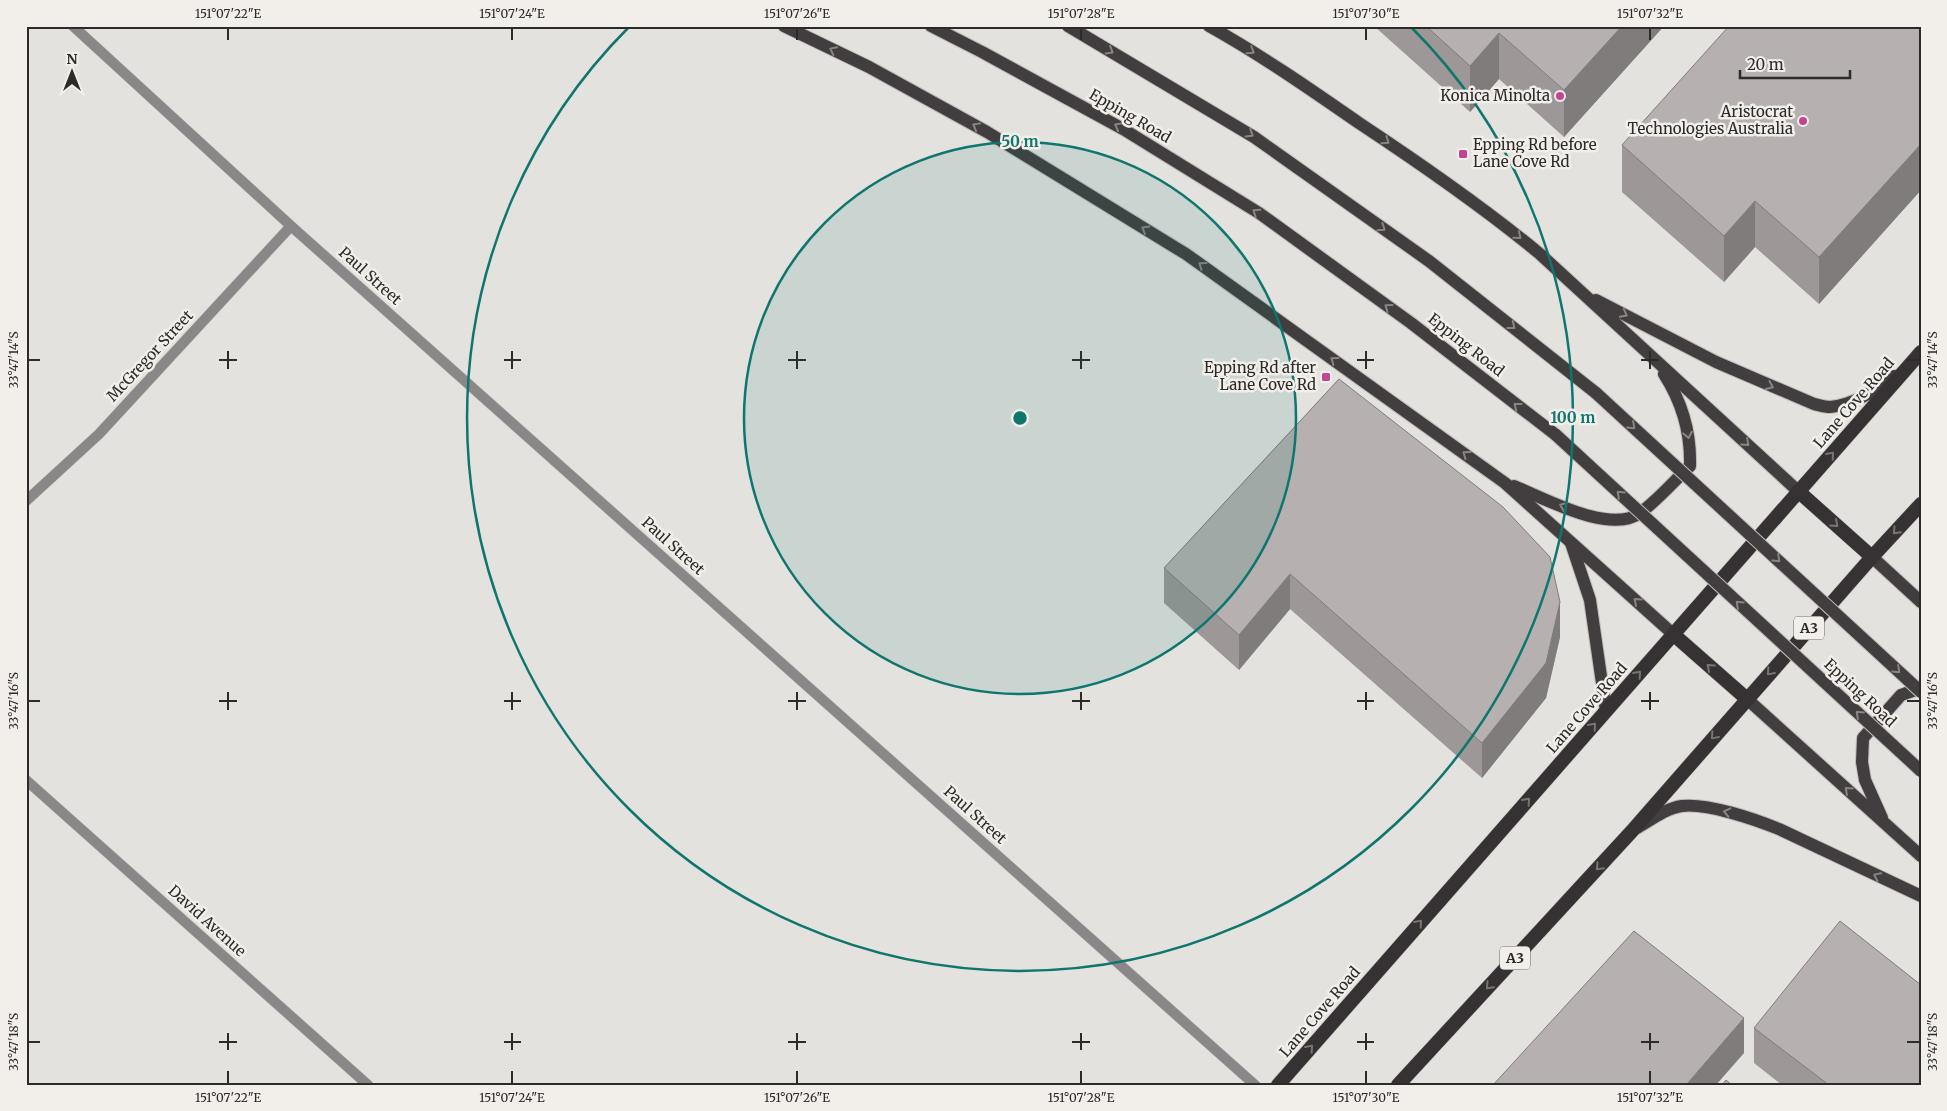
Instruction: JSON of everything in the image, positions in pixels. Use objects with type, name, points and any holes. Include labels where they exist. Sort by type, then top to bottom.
[{"type":"highway","name":"Lane Cove Road","points":[[1278,1085],[1921,352]]},
{"type":"highway","points":[[1798,491],[1872,557]]},
{"type":"highway","name":"A3","points":[[1398,1085],[1632,831],[1872,557],[1921,504]]},
{"type":"highway","points":[[1674,634],[1747,699]]},
{"type":"main road","points":[[784,26],[869,67],[987,132],[1186,254],[1506,483],[1674,634]]},
{"type":"main road","name":"Epping Road","points":[[931,26],[1124,129],[1259,214],[1411,323],[1556,436],[1921,771]]},
{"type":"main road","points":[[1068,26],[1254,137],[1429,261],[1596,392],[1921,690]]},
{"type":"main road","points":[[1209,26],[1239,43],[1477,203],[1540,254],[1798,491]]},
{"type":"main road","points":[[1581,292],[1716,362],[1794,397],[1828,407],[1853,400],[1884,384],[1921,352]]},
{"type":"main road","points":[[1506,483],[1585,515],[1605,520],[1624,520],[1639,514],[1690,466],[1691,447],[1686,421],[1671,384],[1654,359]]},
{"type":"main road","points":[[1570,541],[1590,600],[1606,711]]},
{"type":"main road","points":[[1872,557],[1921,602]]},
{"type":"main road","points":[[1884,822],[1865,780],[1862,762],[1863,738],[1901,695],[1921,690]]},
{"type":"main road","points":[[1747,699],[1921,856]]},
{"type":"main road","points":[[1632,831],[1668,810],[1682,806],[1699,806],[1726,812],[1755,819],[1779,828],[1921,896]]},
{"type":"street","name":"Paul Street","points":[[73,26],[291,226],[1256,1085]]},
{"type":"street","name":"McGregor Street","points":[[26,501],[99,434],[291,226]]},
{"type":"street","name":"David Avenue","points":[[26,780],[368,1085]]},
{"type":"building","points":[[1426,26],[1622,26],[1564,90],[1499,33],[1470,66]]},
{"type":"building","name":"Aristocrat Technologies Australia","points":[[1729,26],[1921,26],[1921,144],[1819,257],[1755,201],[1724,236],[1622,145]]},
{"type":"building","points":[[1339,379],[1503,507],[1550,557],[1560,602],[1546,663],[1482,743],[1290,574],[1239,635],[1164,568]]},
{"type":"building","points":[[1840,921],[1921,985],[1921,1085],[1829,1085],[1754,1028]]},
{"type":"building","points":[[1634,931],[1744,1018],[1686,1085],[1493,1085]]},
{"type":"building","points":[[1726,1080],[1732,1085],[1722,1085]]},
{"type":"place","name":"Konica Minolta","points":[[1560,96]]},
{"type":"place","name":"Aristocrat Technologies Australia","points":[[1803,121]]},
{"type":"place","name":"Epping Rd before Lane Cove Rd","points":[[1463,154]]},
{"type":"place","name":"Epping Rd after Lane Cove Rd","points":[[1326,377]]}]
